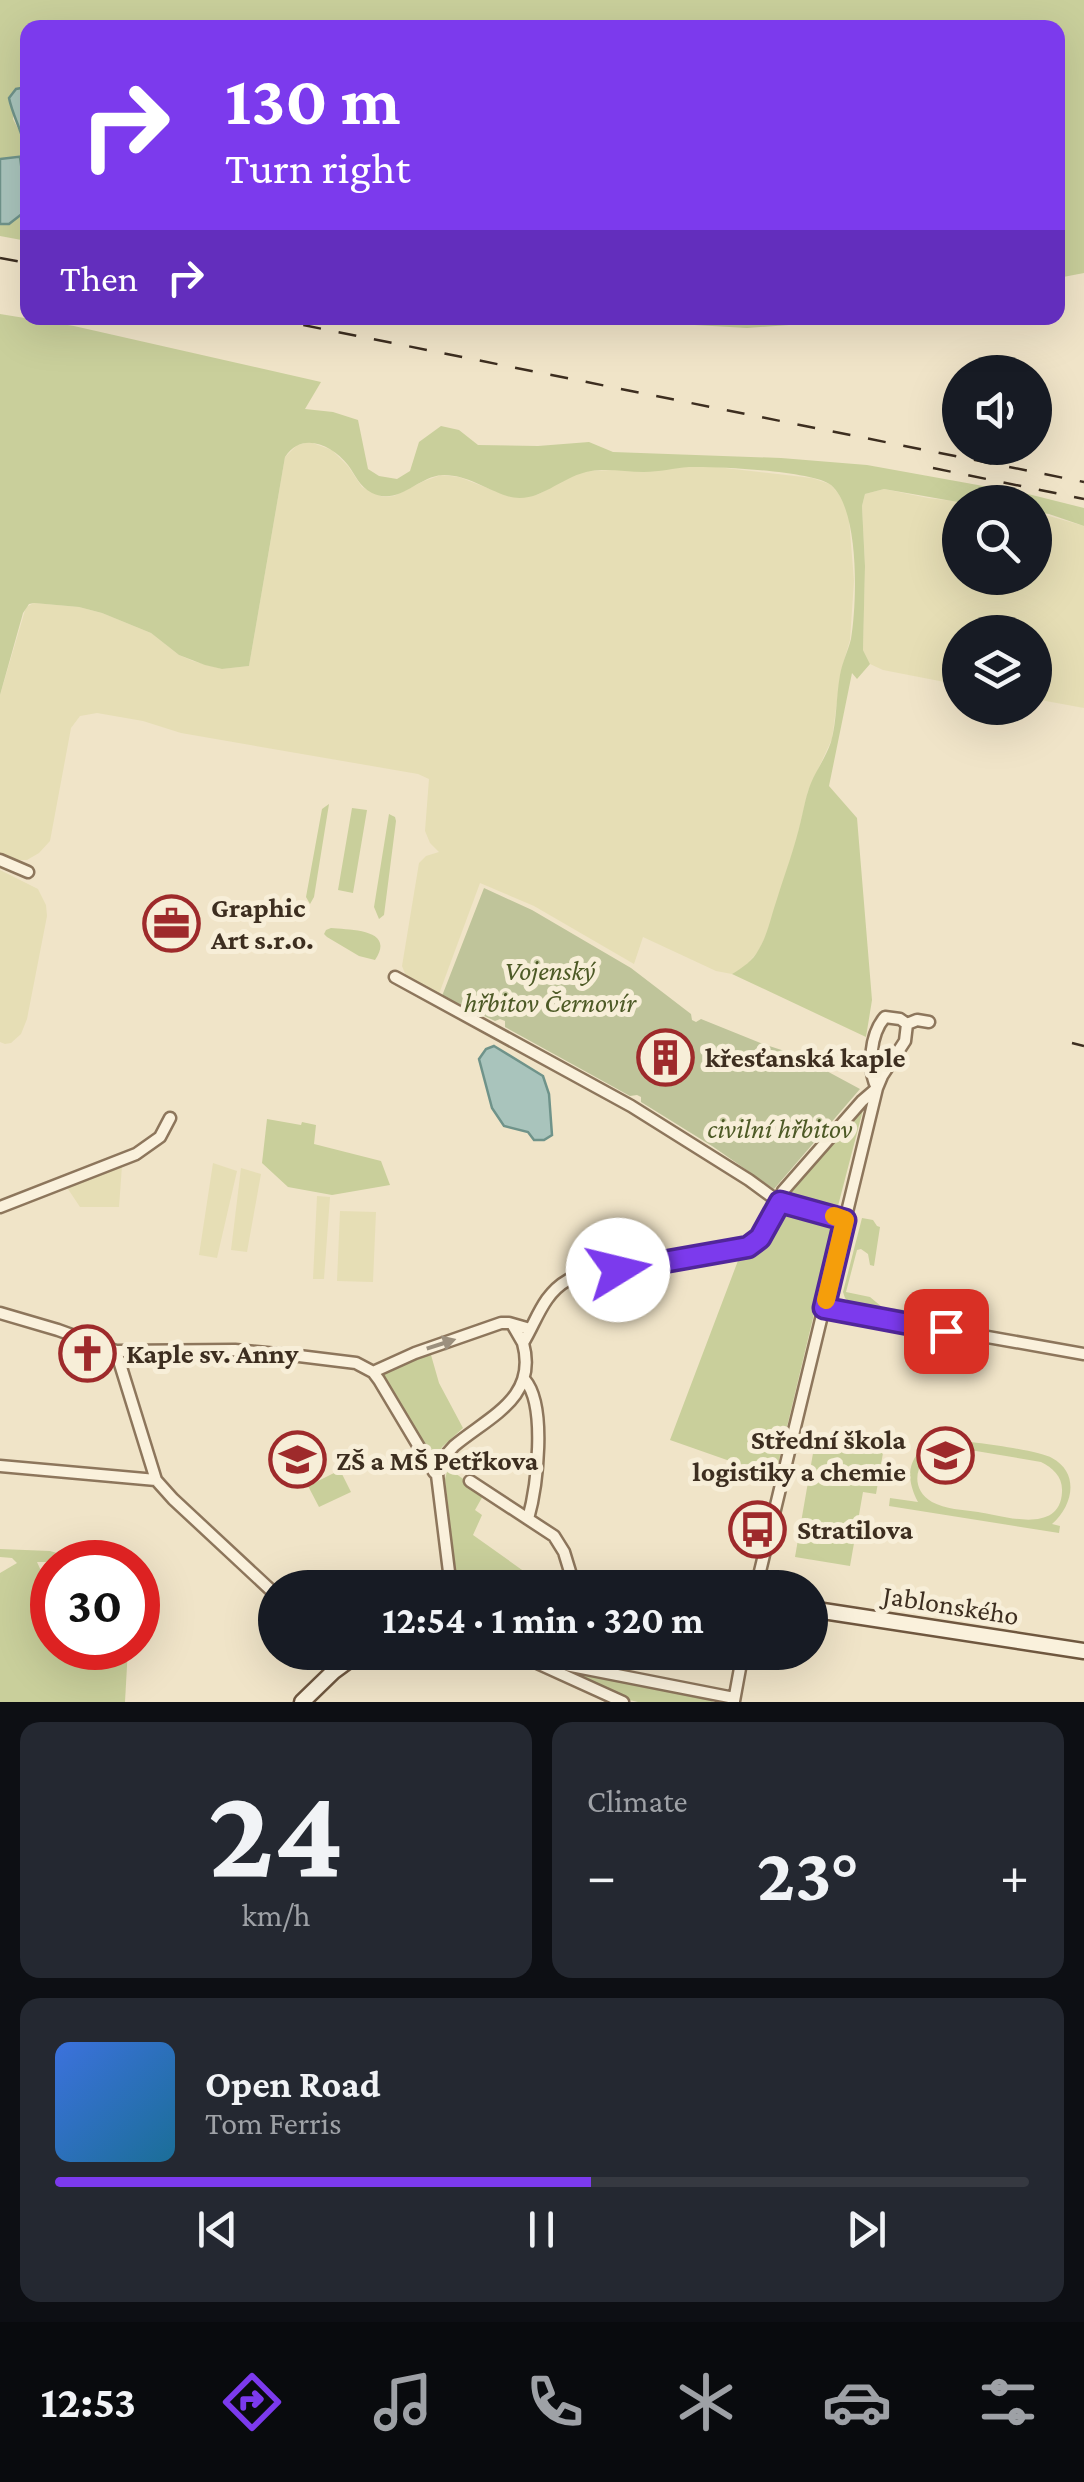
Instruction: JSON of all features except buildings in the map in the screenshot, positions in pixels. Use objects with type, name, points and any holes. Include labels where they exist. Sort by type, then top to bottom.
[{"type":"street","points":[[0,860],[28,872]]},
{"type":"street","points":[[395,977],[631,1106],[780,1202],[845,1220]]},
{"type":"street","points":[[877,1088],[872,1077],[878,1025],[885,1018],[907,1024]]},
{"type":"street","points":[[907,1024],[916,1020],[929,1022]]},
{"type":"street","points":[[760,1570],[877,1088],[905,1041],[907,1024]]},
{"type":"street","points":[[522,1343],[552,1290],[568,1280],[742,1249],[760,1238],[783,1191],[877,1088]]},
{"type":"street","points":[[0,1207],[136,1154],[160,1136],[170,1118]]},
{"type":"street","points":[[824,1308],[1084,1354]]},
{"type":"street","points":[[0,1313],[116,1351],[246,1351],[350,1362],[372,1372],[438,1475],[448,1570]]},
{"type":"street","points":[[372,1372],[497,1324],[506,1322],[530,1329]]},
{"type":"street","points":[[438,1475],[446,1454],[510,1401],[525,1380],[526,1360],[512,1324]]},
{"type":"street","points":[[116,1351],[156,1480],[258,1578]]},
{"type":"street","points":[[525,1380],[536,1404],[539,1430],[528,1519]]},
{"type":"street","points":[[0,1466],[156,1480]]},
{"type":"street","points":[[470,1481],[554,1536],[570,1570]]},
{"type":"street","name":"Jablonského","points":[[828,1612],[1084,1651]]},
{"type":"street","points":[[302,1702],[330,1670]]},
{"type":"street","points":[[553,1670],[624,1702]]},
{"type":"street","points":[[586,1670],[734,1700],[740,1670]]},
{"type":"shaded area","points":[[310,442],[332,450],[362,487],[383,497],[441,475],[459,477],[508,496],[537,495],[575,474],[589,471],[686,467],[812,478],[830,484],[838,493],[849,519],[854,581],[850,640],[841,671],[832,739],[808,791],[767,933],[758,952],[743,968],[732,974],[716,971],[643,937],[634,964],[534,906],[480,883],[439,994],[406,976],[402,966],[419,863],[439,852],[425,831],[429,779],[181,733],[97,713],[80,716],[71,728],[50,841],[27,860],[14,860],[0,853],[0,695],[26,607],[34,603],[102,613],[151,633],[193,661],[222,669],[249,666],[285,457],[297,445]]},
{"type":"shaded area","points":[[884,489],[942,500],[942,595],[1052,595],[1052,517],[1084,526],[1084,708],[1052,702],[1052,615],[942,615],[942,681],[870,664],[863,650],[865,494]]},
{"type":"shaded area","points":[[0,870],[38,889],[47,916],[27,1019],[21,1034],[5,1044],[0,1042]]},
{"type":"shaded area","points":[[213,1163],[237,1171],[217,1258],[199,1255]]},
{"type":"shaded area","points":[[122,1166],[119,1207],[80,1207],[66,1186]]},
{"type":"shaded area","points":[[241,1168],[261,1174],[247,1252],[231,1250]]},
{"type":"shaded area","points":[[317,1196],[330,1197],[324,1279],[313,1279]]},
{"type":"shaded area","points":[[340,1211],[376,1212],[373,1282],[337,1281]]},
{"type":"green space","points":[[0,0],[1084,0],[1084,273],[1065,277],[1065,20],[20,20],[20,88],[16,89],[13,119],[20,132],[20,157],[0,159]]},
{"type":"green space","points":[[20,157],[20,240],[0,236],[0,224],[9,224]]},
{"type":"green space","points":[[0,314],[20,317],[20,325],[74,326],[321,382],[305,409],[358,420],[368,469],[379,476],[397,479],[410,471],[419,442],[441,426],[459,430],[478,445],[589,442],[613,452],[867,465],[978,485],[942,485],[942,499],[884,489],[865,494],[862,506],[863,650],[870,664],[857,679],[852,673],[829,786],[857,818],[872,1000],[866,1037],[732,974],[754,957],[765,937],[809,788],[833,734],[840,675],[851,639],[855,581],[847,515],[831,485],[785,473],[689,467],[650,472],[591,471],[539,494],[518,498],[459,477],[442,475],[399,494],[382,496],[364,487],[334,452],[317,444],[300,444],[285,457],[249,666],[222,669],[205,665],[179,655],[151,633],[79,607],[34,603],[23,613],[0,695]]},
{"type":"green space","points":[[694,325],[788,325],[747,328]]},
{"type":"green space","points":[[1052,500],[1084,508],[1084,526],[1052,515]]},
{"type":"green space","points":[[329,804],[310,904],[306,897],[322,809]]},
{"type":"green space","points":[[352,808],[367,810],[353,893],[338,890]]},
{"type":"green space","points":[[389,814],[396,821],[384,915],[379,919],[374,907]]},
{"type":"green space","name":"Vojenský hřbitov Černovír","points":[[484,888],[532,910],[631,968],[691,1014],[692,1020],[701,1019],[797,1055],[860,1089],[774,1189],[641,1102],[641,1097],[630,1096],[505,1027],[505,1021],[495,1021],[442,996]]},
{"type":"green space","points":[[331,928],[376,937],[380,950],[375,960],[359,956],[327,937],[324,934]]},
{"type":"green space","points":[[864,1106],[838,1206],[813,1208],[790,1197],[790,1192]]},
{"type":"green space","points":[[267,1119],[316,1125],[314,1144],[381,1161],[390,1185],[332,1195],[288,1187],[262,1163]]},
{"type":"green space","points":[[779,1214],[835,1226],[775,1477],[670,1440],[739,1258],[758,1251]]},
{"type":"green space","points":[[862,1218],[873,1220],[880,1227],[874,1266],[870,1265],[868,1254],[857,1250],[846,1292],[912,1314],[850,1303],[845,1298],[843,1292]]},
{"type":"green space","points":[[431,1355],[439,1383],[463,1428],[432,1460],[381,1374],[403,1362]]},
{"type":"green space","points":[[816,1436],[884,1447],[876,1494],[863,1492],[850,1566],[795,1557]]},
{"type":"green space","points":[[942,1440],[965,1441],[1044,1455],[1061,1464],[1067,1472],[1070,1490],[1065,1508],[1052,1524],[1060,1526],[1059,1533],[889,1506],[890,1498],[918,1502],[910,1472],[916,1456]],"holes":[[[939,1447],[1045,1464],[1061,1482],[1059,1505],[1052,1514],[1029,1520],[932,1502],[919,1489],[918,1473],[931,1452]]]},
{"type":"green space","points":[[448,1468],[484,1494],[475,1510],[482,1515],[473,1535],[522,1570],[455,1570],[445,1479]]},
{"type":"green space","points":[[340,1470],[351,1492],[319,1507],[308,1486]]},
{"type":"green space","points":[[0,1549],[30,1550],[30,1670],[127,1670],[125,1702],[0,1702],[0,1573],[17,1563],[12,1558],[0,1557]]},
{"type":"green space","points":[[563,1671],[710,1698],[713,1702],[638,1702],[616,1697]]},
{"type":"water","points":[[20,88],[20,130],[9,98]]},
{"type":"water","points":[[20,157],[20,215],[9,224],[0,224],[0,159]]},
{"type":"water","points":[[494,1046],[543,1076],[549,1094],[552,1135],[544,1140],[534,1140],[528,1132],[504,1126],[492,1108],[479,1059]]},
{"type":"railway","points":[[0,258],[20,262]]},
{"type":"railway","points":[[303,325],[1084,482]]},
{"type":"railway","points":[[933,468],[1084,499]]},
{"type":"railway","points":[[1072,1043],[1084,1046]]},
{"type":"slow traffic","points":[[826,1300],[845,1220],[834,1216]]},
{"type":"place","name":"Graphic Art s.r.o.","points":[[172,923]]},
{"type":"place","name":"křesťanská kaple","points":[[666,1057]]},
{"type":"place","name":"Kaple sv. Anny","points":[[87,1353]]},
{"type":"place","name":"Střední škola logistiky a chemie","points":[[945,1455]]},
{"type":"place","name":"ZŠ a MŠ Petřkova","points":[[297,1460]]},
{"type":"place","name":"Stratilova","points":[[758,1529]]},
{"type":"route","points":[[618,1270],[748,1247],[760,1238],[780,1202],[845,1220],[824,1308],[946,1331]]},
{"type":"park label","name":"civilní hřbitov","points":[[780,1128]]}]
